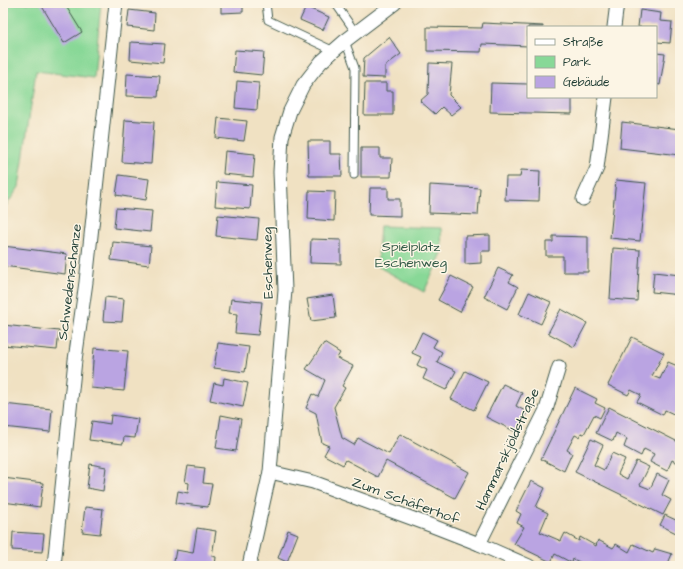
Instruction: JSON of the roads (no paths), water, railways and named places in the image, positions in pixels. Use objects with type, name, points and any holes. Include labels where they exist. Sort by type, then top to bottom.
[{"type":"street","name":"Schwedenschanze","points":[[54,566],[75,360],[86,282],[116,3]]},
{"type":"street","name":"Eschenweg","points":[[250,566],[270,472],[285,290],[280,172],[282,137],[290,112],[304,84],[321,62],[350,37],[395,3]]},
{"type":"street","points":[[614,26],[617,3]]},
{"type":"street","points":[[582,199],[597,168],[606,98]]},
{"type":"street","name":"Hammarskjöldstraße","points":[[479,544],[546,410],[559,367]]},
{"type":"street","name":"Zum Schäferhof","points":[[270,472],[313,482],[479,544],[528,566]]},
{"type":"lane","points":[[266,3],[268,20],[334,51]]},
{"type":"lane","points":[[335,3],[350,37],[355,68],[354,175]]},
{"type":"park label","name":"Spielplatz Eschenweg","points":[[411,254]]}]
